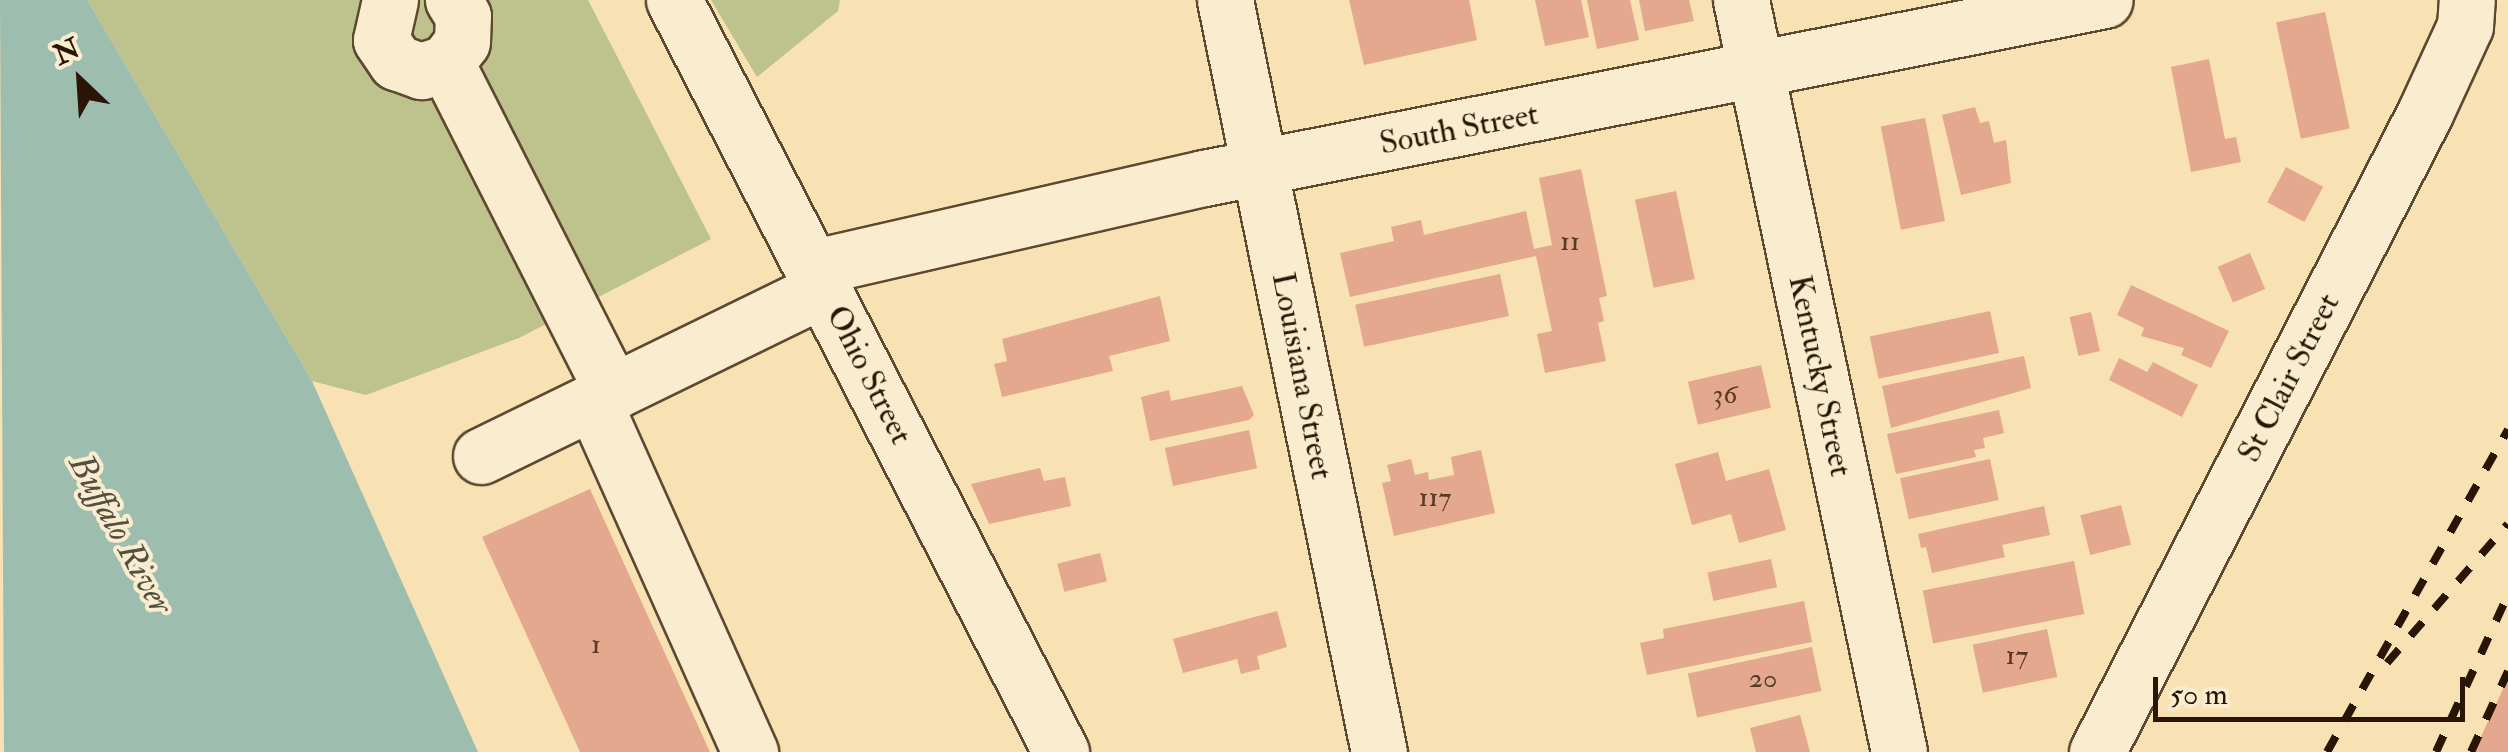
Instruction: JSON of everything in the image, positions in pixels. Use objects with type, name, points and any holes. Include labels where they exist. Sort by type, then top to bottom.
[{"type":"street","points":[[390,0],[379,27],[386,53],[408,69],[446,63]]},
{"type":"street","points":[[446,63],[464,30],[453,0]]},
{"type":"street","name":"Ohio Street","points":[[674,0],[820,277],[1061,752]]},
{"type":"street","name":"Louisiana Street","points":[[1225,0],[1378,752]]},
{"type":"street","name":"Kentucky Street","points":[[1740,0],[1899,752]]},
{"type":"street","name":"South Street","points":[[481,456],[603,396],[820,277],[1260,168],[1755,73],[2105,0]]},
{"type":"street","name":"St Clair Street","points":[[2097,752],[2425,113],[2465,26],[2467,0]]},
{"type":"street","points":[[446,63],[603,396],[750,752]]},
{"type":"green space","points":[[87,0],[588,0],[711,239],[519,338],[366,395],[312,381]]},
{"type":"green space","points":[[711,0],[840,0],[838,11],[757,77]]},
{"type":"water","name":"Buffalo River","points":[[0,0],[87,0],[312,381],[478,752],[4,752]]},
{"type":"building","points":[[1349,0],[1469,0],[1477,40],[1364,65]]},
{"type":"building","points":[[1535,0],[1581,0],[1589,37],[1545,46]]},
{"type":"building","points":[[1587,0],[1630,0],[1639,40],[1597,49]]},
{"type":"building","points":[[1639,0],[1689,0],[1694,21],[1645,31]]},
{"type":"building","points":[[2325,12],[2350,128],[2301,139],[2276,22]]},
{"type":"building","points":[[2209,59],[2225,139],[2236,137],[2241,162],[2191,172],[2171,67]]},
{"type":"building","points":[[1975,107],[1980,123],[1989,121],[1994,143],[2006,140],[2011,183],[1961,195],[1942,115]]},
{"type":"building","points":[[1925,118],[1945,221],[1901,230],[1881,127]]},
{"type":"building","points":[[2286,167],[2323,187],[2304,222],[2267,202]]},
{"type":"building","points":[[1581,169],[1607,296],[1599,298],[1604,321],[1598,323],[1606,361],[1545,373],[1537,334],[1552,331],[1536,256],[1350,297],[1340,253],[1394,241],[1391,227],[1421,220],[1424,235],[1526,211],[1534,249],[1552,245],[1539,178]]},
{"type":"building","points":[[1676,191],[1695,279],[1654,288],[1635,200]]},
{"type":"building","points":[[2250,253],[2265,289],[2233,303],[2218,267]]},
{"type":"building","points":[[1500,274],[1509,316],[1364,347],[1355,305]]},
{"type":"building","points":[[2131,285],[2229,331],[2211,368],[2181,355],[2184,348],[2141,336],[2144,328],[2117,315]]},
{"type":"building","points":[[1160,296],[1170,341],[1109,356],[1113,371],[1002,397],[994,364],[1007,361],[1002,339]]},
{"type":"building","points":[[1990,311],[1999,353],[1879,379],[1870,337]]},
{"type":"building","points":[[2091,312],[2100,351],[2079,356],[2070,317]]},
{"type":"building","points":[[2024,356],[2031,388],[1891,428],[1882,386]]},
{"type":"building","points":[[2119,358],[2147,372],[2153,362],[2198,385],[2182,417],[2109,380]]},
{"type":"building","points":[[1761,365],[1771,408],[1698,425],[1688,382]]},
{"type":"building","points":[[1242,386],[1254,415],[1249,420],[1150,441],[1141,397],[1169,390],[1171,401]]},
{"type":"building","points":[[1999,410],[2004,433],[1983,438],[1985,448],[1974,450],[1976,457],[1896,474],[1887,434]]},
{"type":"building","points":[[1249,430],[1257,468],[1173,486],[1165,448]]},
{"type":"building","points":[[1481,450],[1495,513],[1394,536],[1382,483],[1391,481],[1387,465],[1411,459],[1415,475],[1428,472],[1429,480],[1454,475],[1451,457]]},
{"type":"building","points":[[1718,452],[1726,481],[1769,469],[1786,530],[1739,543],[1731,514],[1692,525],[1675,464]]},
{"type":"building","points":[[1990,459],[1999,500],[1909,519],[1900,478]]},
{"type":"building","points":[[1040,468],[1044,481],[1065,477],[1071,506],[989,524],[971,484]]},
{"type":"building","points":[[590,489],[710,752],[580,752],[482,537]]},
{"type":"building","points":[[2121,505],[2131,545],[2090,555],[2080,515]]},
{"type":"building","points":[[2044,506],[2050,535],[2002,545],[2005,557],[1932,573],[1926,547],[1921,548],[1918,534]]},
{"type":"building","points":[[1100,553],[1107,581],[1064,592],[1057,564]]},
{"type":"building","points":[[1771,559],[1777,587],[1713,601],[1707,573]]},
{"type":"building","points":[[2074,561],[2084,614],[1933,643],[1923,590]]},
{"type":"building","points":[[1804,601],[1812,642],[1647,675],[1640,643],[1664,638],[1663,629]]},
{"type":"building","points":[[1277,611],[1287,647],[1257,656],[1260,669],[1241,674],[1237,659],[1183,673],[1173,639]]},
{"type":"building","points":[[2047,629],[2057,677],[1983,693],[1973,645]]},
{"type":"building","points":[[1812,647],[1821,691],[1697,717],[1688,673]]},
{"type":"building","points":[[2508,678],[2508,752],[2474,752]]},
{"type":"building","points":[[1800,715],[1810,752],[1756,752],[1750,728]]},
{"type":"railway","points":[[2327,752],[2508,429]]},
{"type":"railway","points":[[2387,663],[2508,524]]},
{"type":"railway","points":[[2436,752],[2508,595]]},
{"type":"railway","points":[[2471,752],[2508,671]]}]
